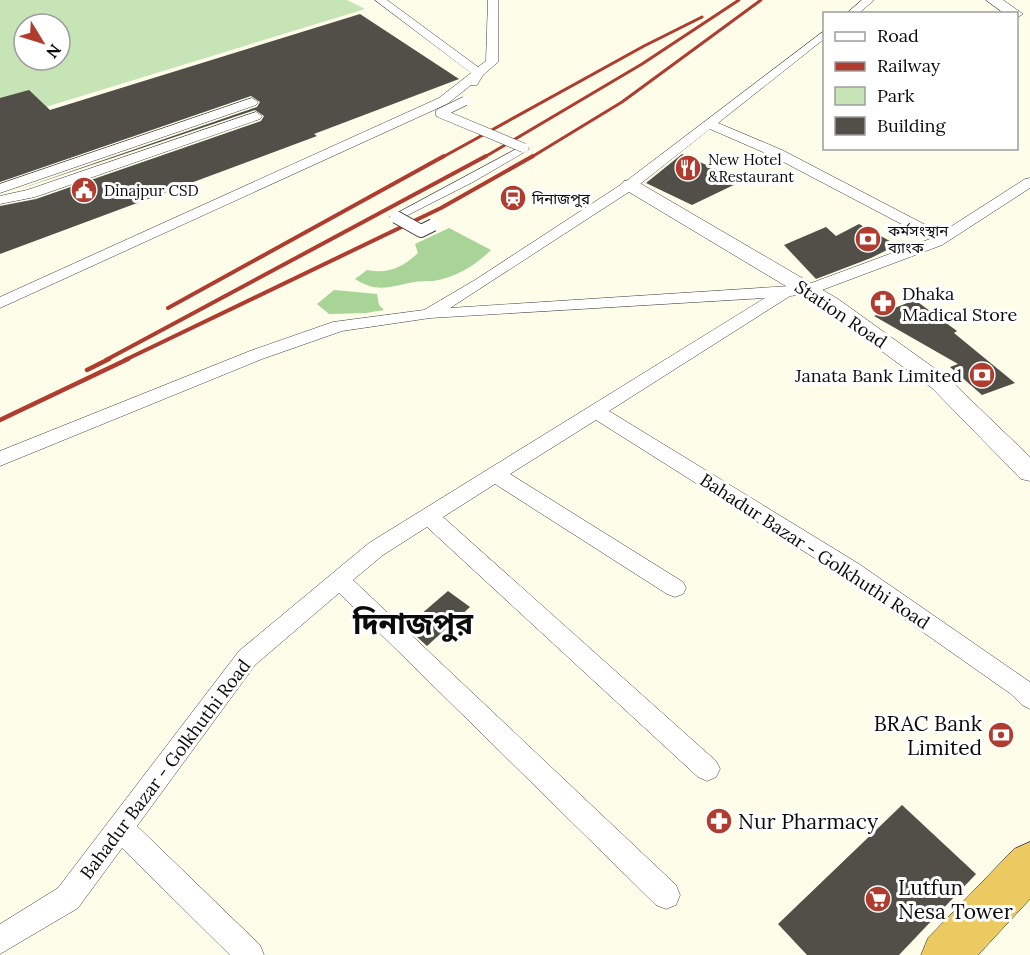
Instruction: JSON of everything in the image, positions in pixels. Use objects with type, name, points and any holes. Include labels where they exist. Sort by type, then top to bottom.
[{"type":"highway","points":[[945,955],[1030,866]]},
{"type":"street","points":[[380,0],[478,73]]},
{"type":"street","points":[[0,303],[444,101],[492,62],[493,0]]},
{"type":"street","points":[[854,12],[869,0]]},
{"type":"street","points":[[999,1],[1014,12]]},
{"type":"street","points":[[429,314],[481,283],[630,185],[823,36]]},
{"type":"street","points":[[433,225],[421,231],[396,218],[524,148],[440,113],[465,101],[478,73]]},
{"type":"street","points":[[0,189],[252,102]]},
{"type":"street","points":[[0,200],[30,194],[256,116]]},
{"type":"street","points":[[709,124],[777,153],[941,239]]},
{"type":"street","points":[[148,153],[157,135]]},
{"type":"street","name":"Station Road","points":[[630,185],[797,291],[831,304],[940,383],[1030,472]]},
{"type":"street","points":[[0,459],[256,355],[339,326],[429,314],[797,291],[941,239],[1029,185]]},
{"type":"street","name":"Bahadur Bazar - Golkhuthi Road","points":[[0,940],[68,898],[247,658],[376,549],[595,411],[797,291]]},
{"type":"street","name":"Bahadur Bazar - Golkhuthi Road","points":[[595,411],[851,570],[1020,687],[1030,698]]},
{"type":"street","points":[[495,474],[675,588]]},
{"type":"street","points":[[428,516],[707,769]]},
{"type":"street","points":[[339,580],[666,895]]},
{"type":"street","points":[[120,828],[250,955]]},
{"type":"green space","points":[[0,0],[347,0],[365,9],[0,121]]},
{"type":"green space","points":[[449,228],[491,250],[465,270],[433,281],[383,288],[370,286],[355,279],[367,270],[394,269],[406,263],[418,253],[415,244]]},
{"type":"green space","points":[[334,290],[377,294],[379,305],[384,310],[329,314],[317,304]]},
{"type":"building","name":"Dinajpur CSD","points":[[360,14],[459,79],[314,134],[317,136],[0,254],[0,206],[36,199],[261,121],[264,116],[255,110],[14,191],[257,107],[260,102],[251,96],[0,182],[0,98],[29,90],[50,110]]},
{"type":"building","name":"New Hotel &Restaurant","points":[[682,154],[742,181],[692,205],[646,183]]},
{"type":"building","points":[[859,224],[897,245],[871,258],[816,279],[784,245],[826,227],[836,236]]},
{"type":"building","points":[[915,300],[957,331],[954,333],[1015,383],[982,395],[950,367],[958,364],[874,316]]},
{"type":"building","points":[[448,591],[470,607],[427,646],[406,627]]},
{"type":"building","name":"Lutfun Nesa Tower","points":[[902,805],[976,874],[899,955],[807,955],[778,924]]},
{"type":"railway","points":[[483,158],[642,64],[739,0]]},
{"type":"railway","points":[[530,158],[622,102],[761,0]]},
{"type":"railway","points":[[441,158],[644,46],[702,17]]},
{"type":"railway","points":[[168,308],[444,156]]},
{"type":"railway","points":[[106,360],[486,156]]},
{"type":"railway","points":[[125,360],[441,208],[533,156]]},
{"type":"railway","points":[[87,370],[109,359]]},
{"type":"railway","points":[[0,420],[128,359]]},
{"type":"place","name":"New Hotel &Restaurant","points":[[688,168]]},
{"type":"place","name":"Dinajpur CSD","points":[[84,190]]},
{"type":"place","name":"দিনাজপুর","points":[[513,198]]},
{"type":"place","name":"কর্মসংস্থান ব্যাংক","points":[[868,239]]},
{"type":"place","name":"Dhaka Madical Store","points":[[883,303]]},
{"type":"place","name":"Janata Bank Limited","points":[[982,375]]},
{"type":"place","name":"BRAC Bank Limited","points":[[1001,735]]},
{"type":"place","name":"Nur Pharmacy","points":[[719,821]]},
{"type":"place","name":"Lutfun Nesa Tower","points":[[878,899]]},
{"type":"district","name":"দিনাজপুর","points":[[413,623]]}]
